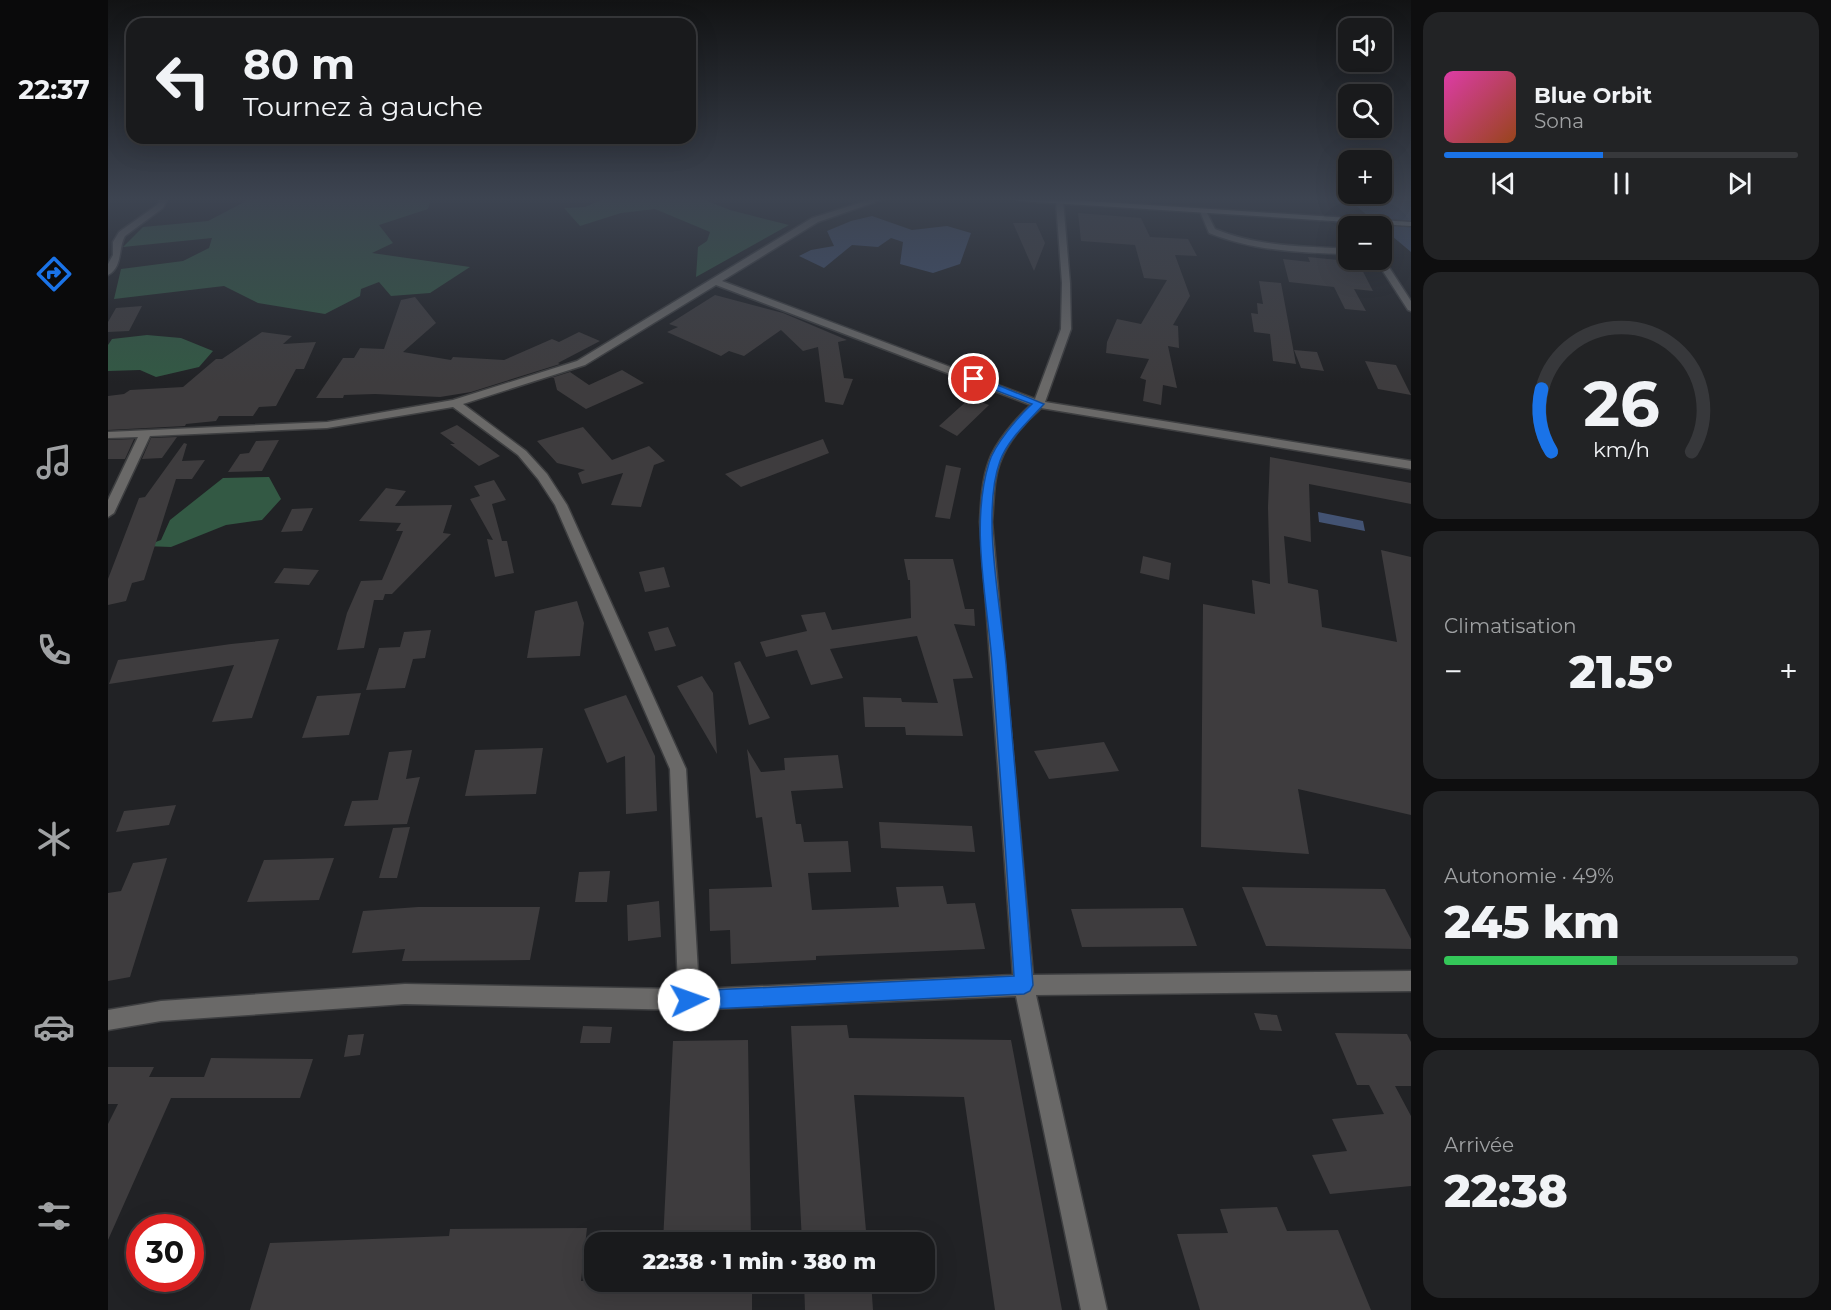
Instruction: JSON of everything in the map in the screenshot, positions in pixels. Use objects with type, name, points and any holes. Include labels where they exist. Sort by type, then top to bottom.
[{"type":"street","points":[[108,435],[327,425],[455,404],[581,363],[752,260]]},
{"type":"street","points":[[1064,260],[1066,329],[1039,404],[1023,418],[995,460],[988,493],[986,522],[1024,985],[1094,1310]]},
{"type":"street","points":[[1387,270],[1411,308]]},
{"type":"street","points":[[717,282],[1039,404],[1411,465]]},
{"type":"street","points":[[455,404],[522,453],[543,477],[561,505],[678,769],[689,1000]]},
{"type":"street","points":[[108,513],[146,433]]},
{"type":"street","points":[[108,1020],[161,1011],[405,994],[689,1000],[1024,985],[1411,981]]},
{"type":"green space","points":[[422,260],[470,267],[430,293],[391,296],[379,282],[361,289],[360,296],[325,314],[258,303],[224,286],[114,299],[121,269],[183,261]]},
{"type":"green space","points":[[697,260],[726,260],[696,277]]},
{"type":"green space","points":[[147,335],[181,338],[213,351],[199,367],[156,377],[140,370],[108,371],[108,345],[112,339]]},
{"type":"green space","points":[[269,477],[281,499],[262,520],[226,525],[171,547],[145,546],[161,540],[170,520],[223,478]]},
{"type":"water","points":[[808,260],[834,260],[824,268]]},
{"type":"water","points":[[901,260],[961,260],[960,264],[933,273],[900,264]]},
{"type":"water","points":[[1318,512],[1363,521],[1365,531],[1319,522]]},
{"type":"building","points":[[1029,260],[1038,260],[1034,271]]},
{"type":"building","points":[[1139,260],[1177,260],[1190,296],[1173,325],[1178,326],[1179,348],[1168,346],[1177,388],[1163,385],[1161,405],[1143,401],[1146,380],[1140,378],[1149,359],[1106,353],[1107,342],[1117,319],[1141,324],[1167,280],[1144,278]]},
{"type":"building","points":[[1283,260],[1310,262],[1309,260],[1338,260],[1338,270],[1362,270],[1373,291],[1354,289],[1366,311],[1345,309],[1334,287],[1289,282]]},
{"type":"building","points":[[1259,281],[1281,283],[1296,364],[1273,361],[1270,334],[1254,332],[1251,313],[1258,314],[1257,303],[1263,304]]},
{"type":"building","points":[[715,295],[783,313],[847,340],[838,342],[844,378],[853,379],[843,405],[825,402],[818,347],[803,351],[781,330],[744,356],[729,351],[721,356],[667,332],[678,327],[669,324]]},
{"type":"building","points":[[415,297],[436,323],[403,352],[451,360],[453,357],[504,360],[552,339],[559,342],[579,332],[600,341],[558,363],[560,364],[471,392],[440,397],[375,394],[344,395],[343,398],[316,398],[343,358],[354,358],[360,348],[384,349],[401,300]]},
{"type":"building","points":[[142,306],[129,331],[108,332],[108,322],[116,308]]},
{"type":"building","points":[[262,332],[292,336],[283,344],[316,342],[304,369],[296,369],[276,406],[259,407],[253,416],[219,416],[216,421],[186,424],[185,426],[108,430],[108,396],[124,394],[130,390],[183,387],[216,359],[222,359]]},
{"type":"building","points":[[1294,350],[1317,352],[1324,371],[1301,368]]},
{"type":"building","points":[[1365,361],[1396,365],[1411,395],[1378,389]]},
{"type":"building","points":[[622,370],[644,383],[586,409],[557,390],[554,378],[551,378],[570,372],[589,385]]},
{"type":"building","points":[[970,398],[989,405],[957,436],[939,426]]},
{"type":"building","points":[[457,425],[500,456],[479,466],[450,444],[455,444],[440,433]]},
{"type":"building","points":[[583,427],[612,460],[649,446],[665,461],[654,465],[641,507],[611,505],[623,473],[582,484],[578,473],[585,470],[557,463],[537,441]]},
{"type":"building","points":[[177,437],[162,458],[142,459],[151,438]]},
{"type":"building","points":[[134,439],[125,459],[108,459],[108,440]]},
{"type":"building","points":[[823,439],[829,453],[741,487],[725,474]]},
{"type":"building","points":[[279,440],[262,471],[228,472],[240,454],[249,453],[256,441]]},
{"type":"building","points":[[184,443],[187,444],[182,461],[205,460],[192,479],[176,479],[144,580],[132,583],[126,601],[108,605],[108,579],[139,498],[145,497]]},
{"type":"building","points":[[1270,457],[1411,483],[1411,504],[1309,484],[1311,542],[1284,536],[1288,583],[1318,590],[1322,627],[1397,642],[1381,550],[1411,557],[1411,815],[1298,789],[1309,854],[1201,847],[1203,604],[1255,614],[1252,580],[1270,584],[1268,507]]},
{"type":"building","points":[[946,465],[961,468],[950,519],[935,517]]},
{"type":"building","points":[[494,480],[506,500],[492,504],[502,541],[507,541],[514,573],[495,577],[487,539],[493,540],[470,499],[480,496],[474,486]]},
{"type":"building","points":[[386,488],[406,491],[395,506],[452,505],[443,533],[451,534],[392,594],[385,594],[383,600],[374,600],[364,648],[337,650],[347,613],[361,581],[382,580],[403,531],[396,531],[401,523],[359,521]]},
{"type":"building","points":[[313,508],[302,531],[281,532],[292,509]]},
{"type":"building","points":[[1143,556],[1171,563],[1169,580],[1140,573]]},
{"type":"building","points":[[904,559],[953,559],[965,609],[974,609],[975,626],[954,624],[973,678],[953,679],[963,736],[906,735],[905,727],[865,727],[863,697],[901,698],[902,702],[938,703],[917,636],[830,649],[843,678],[811,685],[797,650],[766,657],[760,642],[807,631],[801,615],[825,612],[832,630],[911,618],[910,580],[908,580]]},
{"type":"building","points":[[664,567],[670,587],[645,592],[639,572]]},
{"type":"building","points":[[284,568],[319,570],[309,585],[274,583]]},
{"type":"building","points":[[577,601],[584,623],[580,656],[527,658],[535,611]]},
{"type":"building","points":[[668,627],[676,646],[655,651],[648,632]]},
{"type":"building","points":[[431,630],[425,658],[413,659],[405,688],[366,690],[379,648],[400,647],[404,632]]},
{"type":"building","points":[[279,639],[252,718],[212,722],[234,665],[109,684],[118,660]]},
{"type":"building","points":[[740,661],[770,718],[749,725],[734,663]]},
{"type":"building","points":[[702,676],[713,693],[717,754],[677,686]]},
{"type":"building","points":[[361,693],[349,735],[302,738],[317,696]]},
{"type":"building","points":[[626,695],[655,756],[657,811],[626,814],[625,756],[607,763],[584,709]]},
{"type":"building","points":[[1104,742],[1119,771],[1049,779],[1034,751]]},
{"type":"building","points":[[543,748],[536,794],[465,796],[475,750]]},
{"type":"building","points":[[747,749],[761,772],[785,770],[784,758],[838,755],[843,788],[791,791],[796,824],[801,824],[804,842],[848,841],[851,872],[808,873],[812,910],[899,907],[896,887],[943,886],[947,904],[975,903],[985,949],[816,956],[816,960],[731,964],[730,930],[710,931],[709,889],[772,887],[762,817],[756,818]]},
{"type":"building","points":[[412,750],[406,779],[420,777],[407,824],[344,826],[352,801],[378,800],[389,752]]},
{"type":"building","points":[[176,805],[169,825],[116,832],[124,811]]},
{"type":"building","points":[[879,822],[972,826],[975,852],[881,848]]},
{"type":"building","points":[[410,827],[397,878],[379,878],[393,828]]},
{"type":"building","points":[[167,858],[130,977],[108,981],[108,893],[121,891],[133,863]]},
{"type":"building","points":[[334,858],[319,900],[247,902],[264,860]]},
{"type":"building","points":[[610,871],[607,902],[575,902],[579,872]]},
{"type":"building","points":[[1242,887],[1385,889],[1411,939],[1411,949],[1266,946]]},
{"type":"building","points":[[659,901],[661,937],[628,941],[627,905]]},
{"type":"building","points":[[418,907],[540,907],[530,960],[402,961],[405,949],[352,953],[363,911]]},
{"type":"building","points":[[1183,908],[1197,946],[1082,947],[1071,909]]},
{"type":"building","points":[[1254,1013],[1277,1015],[1282,1031],[1260,1030]]},
{"type":"building","points":[[847,1025],[849,1038],[1011,1040],[1062,1310],[995,1310],[964,1097],[854,1095],[866,1232],[801,1232],[791,1026]]},
{"type":"building","points":[[583,1026],[612,1027],[610,1043],[580,1043]]},
{"type":"building","points":[[1335,1033],[1407,1034],[1411,1042],[1411,1086],[1395,1086],[1411,1116],[1411,1186],[1330,1194],[1312,1155],[1347,1151],[1332,1119],[1384,1114],[1369,1085],[1357,1085]]},
{"type":"building","points":[[364,1034],[360,1055],[344,1057],[348,1035]]},
{"type":"building","points":[[748,1040],[751,1232],[663,1232],[673,1041]]},
{"type":"building","points":[[211,1058],[313,1059],[300,1098],[171,1098],[108,1240],[108,1124],[118,1104],[108,1104],[108,1067],[154,1067],[149,1077],[204,1077]]},
{"type":"building","points":[[1277,1207],[1287,1231],[1338,1230],[1371,1310],[1200,1310],[1177,1234],[1228,1233],[1220,1209]]},
{"type":"building","points":[[587,1228],[587,1232],[584,1232],[581,1281],[584,1281],[584,1292],[752,1292],[752,1310],[250,1310],[270,1243],[449,1236],[450,1229]]},
{"type":"building","points":[[804,1292],[872,1292],[873,1310],[805,1310]]},
{"type":"route","points":[[689,1000],[1024,985],[986,522],[988,493],[995,460],[1023,418],[1039,404],[974,379]]}]
